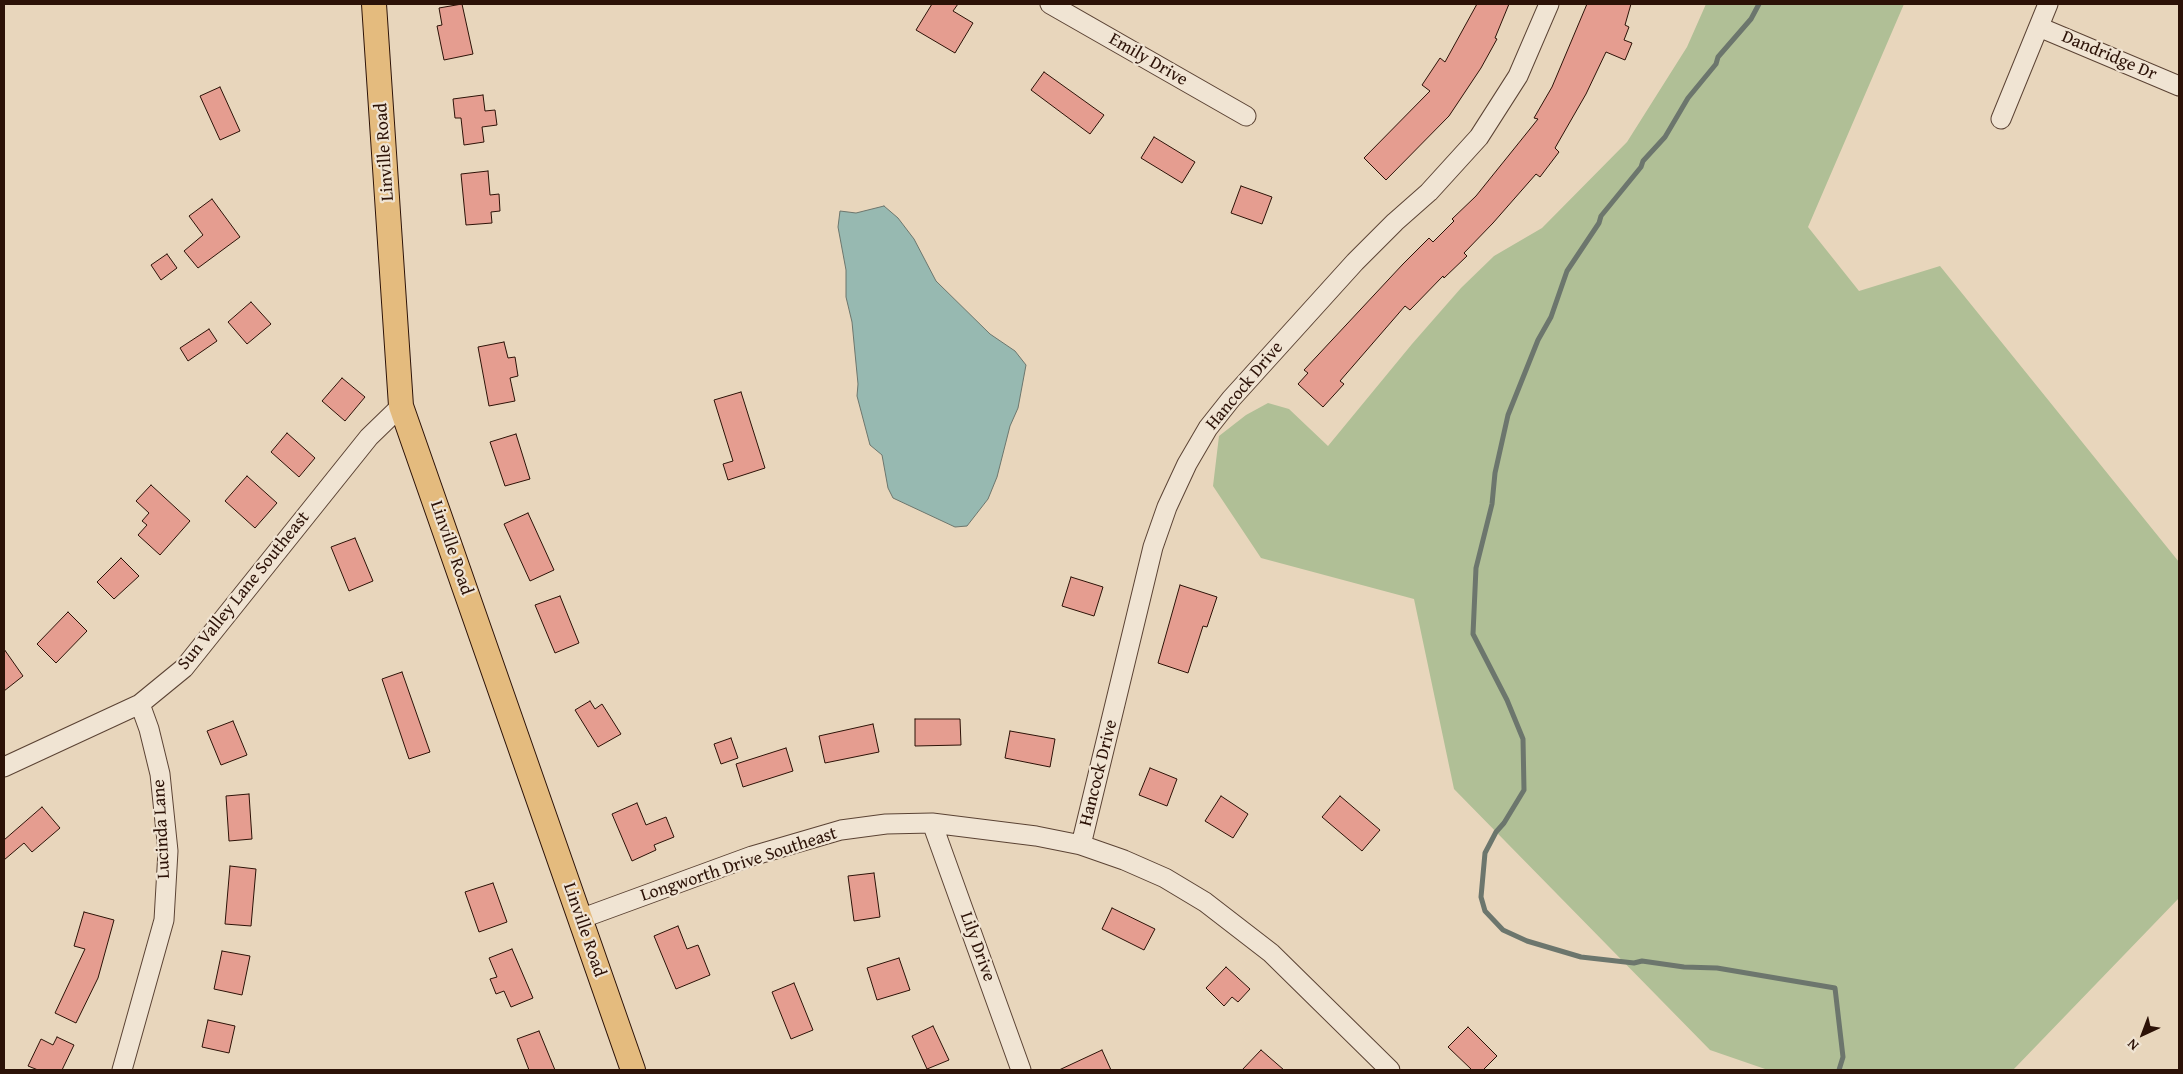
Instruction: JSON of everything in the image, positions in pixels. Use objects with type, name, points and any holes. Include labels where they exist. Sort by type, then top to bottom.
[{"type":"main road","name":"Linville Road","points":[[374,4],[402,406],[633,1070]]},
{"type":"street","name":"Emily Drive","points":[[1050,4],[1246,116]]},
{"type":"street","name":"Hancock Drive","points":[[1081,845],[1153,547],[1166,507],[1187,464],[1208,428],[1231,399],[1355,262],[1395,222],[1429,192],[1478,137],[1518,76],[1549,4]]},
{"type":"street","points":[[2002,119],[2048,4]]},
{"type":"street","name":"Dandridge Dr","points":[[2039,27],[2179,86]]},
{"type":"street","name":"Sun Valley Lane Southeast","points":[[4,766],[140,704],[184,668],[369,437],[402,406]]},
{"type":"street","name":"Lucinda Lane","points":[[122,1070],[164,920],[168,851],[160,774],[149,729],[140,704]]},
{"type":"street","name":"Longworth Drive Southeast","points":[[580,919],[752,856],[832,832],[886,824],[932,823],[992,829],[1081,845],[1124,860],[1165,878],[1233,922],[1271,954],[1390,1070]]},
{"type":"street","name":"Lily Drive","points":[[932,823],[1021,1070]]},
{"type":"green space","points":[[1706,4],[1904,4],[1808,227],[1859,291],[1940,266],[2179,562],[2179,898],[2013,1070],[1768,1070],[1710,1050],[1454,789],[1414,599],[1261,558],[1213,486],[1219,436],[1246,415],[1268,403],[1289,409],[1328,446],[1461,288],[1494,256],[1542,228],[1627,142],[1687,47]]},
{"type":"water","points":[[884,206],[898,218],[914,239],[936,281],[990,334],[1015,351],[1026,365],[1018,408],[1010,426],[997,477],[988,499],[967,526],[955,527],[893,498],[888,488],[882,455],[870,445],[857,396],[858,384],[852,322],[846,297],[846,270],[838,227],[840,211],[856,213]]},
{"type":"building","points":[[462,4],[473,54],[444,60],[437,26],[442,25],[439,8]]},
{"type":"building","points":[[932,4],[958,4],[953,11],[973,23],[955,53],[916,30]]},
{"type":"building","points":[[1477,4],[1509,4],[1495,38],[1497,39],[1481,68],[1449,116],[1386,180],[1364,158],[1430,91],[1422,85],[1440,58],[1445,62]]},
{"type":"building","points":[[1587,4],[1631,4],[1625,25],[1629,27],[1624,40],[1632,43],[1625,60],[1606,52],[1586,94],[1555,148],[1559,152],[1540,177],[1536,174],[1464,253],[1467,256],[1444,278],[1443,276],[1410,310],[1405,306],[1340,381],[1344,384],[1323,407],[1298,384],[1308,373],[1304,370],[1429,238],[1433,242],[1454,221],[1452,219],[1476,196],[1538,119],[1534,118],[1552,87]]},
{"type":"building","points":[[1044,72],[1104,115],[1090,134],[1031,90]]},
{"type":"building","points":[[220,87],[240,131],[220,140],[200,96]]},
{"type":"building","points":[[483,95],[485,111],[495,110],[497,125],[482,127],[484,142],[464,145],[461,118],[455,118],[453,99]]},
{"type":"building","points":[[1154,137],[1195,162],[1182,183],[1141,158]]},
{"type":"building","points":[[488,171],[490,195],[499,194],[500,211],[491,212],[492,223],[466,225],[461,174]]},
{"type":"building","points":[[1241,186],[1272,197],[1262,224],[1231,213]]},
{"type":"building","points":[[212,199],[240,237],[198,268],[184,251],[203,235],[189,216]]},
{"type":"building","points":[[167,254],[177,268],[161,280],[151,265]]},
{"type":"building","points":[[251,302],[271,324],[247,344],[228,322]]},
{"type":"building","points":[[209,329],[217,341],[188,361],[180,348]]},
{"type":"building","points":[[504,342],[508,358],[515,357],[518,376],[510,378],[515,401],[489,406],[478,347]]},
{"type":"building","points":[[342,378],[365,397],[345,421],[322,401]]},
{"type":"building","points":[[741,392],[765,468],[728,480],[723,464],[733,461],[714,400]]},
{"type":"building","points":[[287,433],[315,458],[299,477],[271,452]]},
{"type":"building","points":[[516,434],[530,479],[505,486],[490,442]]},
{"type":"building","points":[[247,476],[277,503],[255,528],[225,501]]},
{"type":"building","points":[[151,485],[190,521],[160,555],[138,535],[147,525],[142,521],[149,513],[136,501]]},
{"type":"building","points":[[528,513],[554,570],[530,581],[504,524]]},
{"type":"building","points":[[355,538],[373,581],[349,591],[331,547]]},
{"type":"building","points":[[121,558],[139,576],[114,599],[97,582]]},
{"type":"building","points":[[1071,577],[1103,587],[1094,616],[1062,606]]},
{"type":"building","points":[[1180,585],[1217,597],[1207,627],[1203,626],[1188,673],[1158,663]]},
{"type":"building","points":[[560,596],[579,643],[555,653],[535,605]]},
{"type":"building","points":[[68,612],[87,631],[56,663],[37,644]]},
{"type":"building","points":[[4,649],[23,676],[4,691]]},
{"type":"building","points":[[402,672],[430,752],[409,759],[382,679]]},
{"type":"building","points":[[590,701],[595,709],[602,704],[621,734],[598,747],[575,710]]},
{"type":"building","points":[[915,719],[960,719],[961,745],[915,746]]},
{"type":"building","points":[[233,721],[247,755],[221,765],[207,731]]},
{"type":"building","points":[[873,724],[879,752],[825,763],[819,736]]},
{"type":"building","points":[[1010,731],[1055,739],[1050,767],[1005,758]]},
{"type":"building","points":[[731,738],[738,758],[721,764],[714,744]]},
{"type":"building","points":[[786,748],[793,771],[743,787],[736,764]]},
{"type":"building","points":[[1150,768],[1177,779],[1167,806],[1139,795]]},
{"type":"building","points":[[249,794],[252,839],[229,841],[226,796]]},
{"type":"building","points":[[1221,796],[1248,814],[1233,838],[1205,821]]},
{"type":"building","points":[[1340,796],[1380,830],[1362,851],[1322,817]]},
{"type":"building","points":[[637,803],[646,825],[666,817],[674,837],[654,845],[656,850],[632,861],[612,814]]},
{"type":"building","points":[[42,807],[60,828],[32,852],[24,843],[4,860],[4,840]]},
{"type":"building","points":[[230,866],[256,869],[251,926],[225,924]]},
{"type":"building","points":[[874,873],[880,917],[854,921],[848,876]]},
{"type":"building","points":[[493,883],[507,922],[479,932],[465,892]]},
{"type":"building","points":[[1112,908],[1155,929],[1144,950],[1102,929]]},
{"type":"building","points":[[84,912],[114,920],[98,978],[76,1023],[55,1013],[85,949],[74,946]]},
{"type":"building","points":[[678,926],[687,949],[698,945],[710,975],[676,989],[654,936]]},
{"type":"building","points":[[512,949],[533,998],[511,1007],[504,991],[496,994],[490,979],[497,977],[489,958]]},
{"type":"building","points":[[222,951],[250,956],[242,995],[214,989]]},
{"type":"building","points":[[899,958],[910,990],[877,1000],[867,968]]},
{"type":"building","points":[[1226,967],[1250,989],[1238,1002],[1232,997],[1224,1006],[1206,988]]},
{"type":"building","points":[[794,983],[813,1030],[791,1039],[772,992]]},
{"type":"building","points":[[208,1020],[235,1026],[229,1053],[202,1047]]},
{"type":"building","points":[[933,1026],[949,1060],[927,1069],[912,1036]]},
{"type":"building","points":[[1468,1027],[1497,1056],[1483,1070],[1472,1070],[1448,1047]]},
{"type":"building","points":[[539,1031],[555,1070],[529,1070],[517,1039]]},
{"type":"building","points":[[57,1037],[74,1045],[62,1070],[38,1070],[28,1066],[41,1039],[53,1045]]},
{"type":"building","points":[[1102,1050],[1111,1070],[1059,1070]]},
{"type":"building","points":[[1261,1050],[1284,1070],[1242,1070]]},
{"type":"waterway","points":[[1759,4],[1751,19],[1718,57],[1716,64],[1688,98],[1665,137],[1643,161],[1641,167],[1601,216],[1599,223],[1567,271],[1551,317],[1538,340],[1508,415],[1495,473],[1492,504],[1476,568],[1473,634],[1507,700],[1523,739],[1524,790],[1504,823],[1496,832],[1485,853],[1481,897],[1485,911],[1503,930],[1527,941],[1581,957],[1634,963],[1642,961],[1684,967],[1717,968],[1835,988],[1843,1057],[1839,1070]]}]
